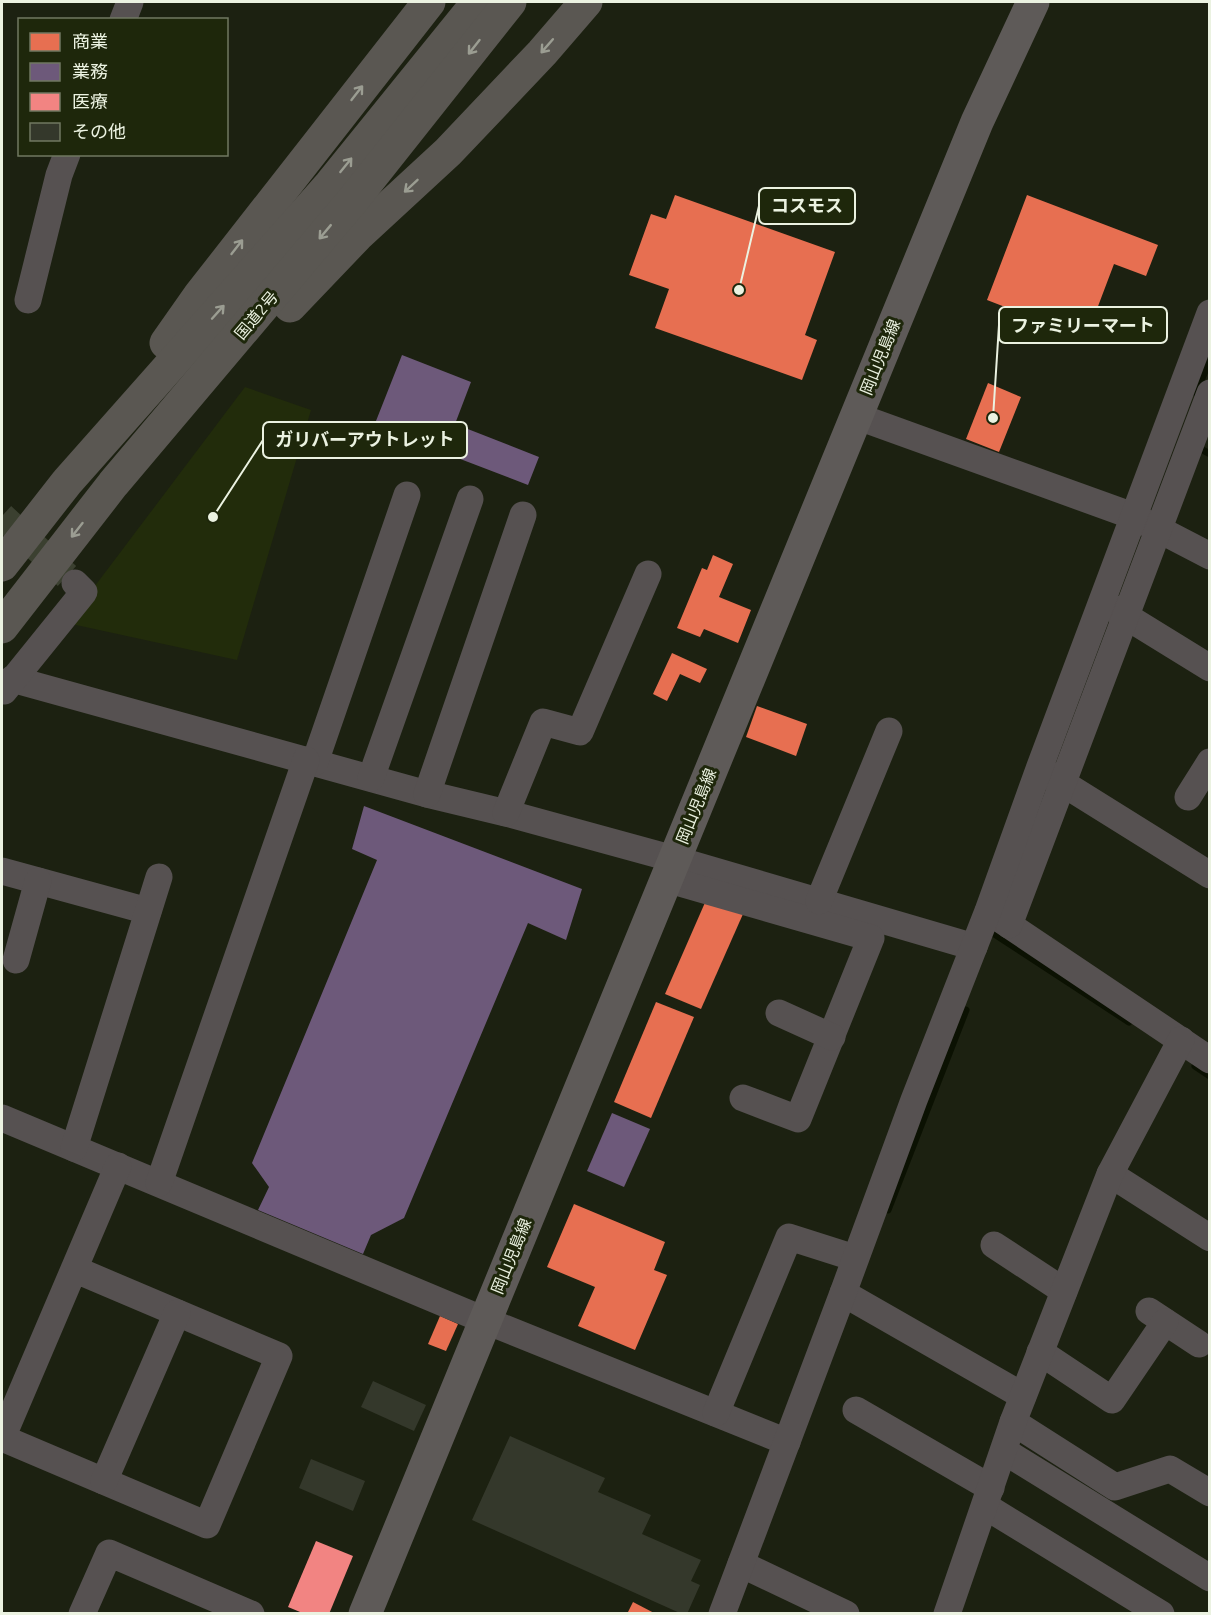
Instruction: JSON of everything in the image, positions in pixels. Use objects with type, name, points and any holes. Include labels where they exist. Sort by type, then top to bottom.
[{"type":"highway","points":[[67,482],[199,296],[429,2]]},
{"type":"highway","name":"国道2号","points":[[2,565],[67,482],[330,185],[478,2]]},
{"type":"highway","name":"国道2号","points":[[2,627],[113,484],[353,200],[510,2]]},
{"type":"highway","points":[[113,484],[227,371],[357,236],[448,152],[542,53],[586,2]]},
{"type":"main road","name":"岡山児島線","points":[[365,1614],[976,122],[1033,2]]},
{"type":"street","points":[[124,18],[130,2]]},
{"type":"street","points":[[28,300],[59,176],[66,156]]},
{"type":"street","points":[[1146,523],[1191,443],[1202,380],[1209,313]]},
{"type":"street","points":[[722,1614],[748,1567],[787,1442],[850,1296],[855,1258],[914,1100],[974,947],[999,918],[1146,523],[1202,380]]},
{"type":"street","points":[[856,416],[1146,523],[1209,556]]},
{"type":"street","points":[[159,1183],[306,766],[407,495]]},
{"type":"street","points":[[371,778],[470,499]]},
{"type":"street","points":[[427,794],[523,515]]},
{"type":"street","points":[[506,813],[543,722],[580,732],[648,574]]},
{"type":"street","points":[[75,583],[84,592],[7,686],[306,766],[371,778],[506,813],[670,869],[847,920],[974,947]]},
{"type":"street","points":[[1114,608],[1209,668]]},
{"type":"street","points":[[819,901],[889,731]]},
{"type":"street","points":[[1188,797],[1209,762]]},
{"type":"street","points":[[1051,775],[1209,875]]},
{"type":"street","points":[[670,869],[819,901],[872,938],[798,1119],[743,1098]]},
{"type":"street","points":[[2,871],[148,911]]},
{"type":"street","points":[[74,1148],[159,877]]},
{"type":"street","points":[[16,960],[38,881]]},
{"type":"street","points":[[999,918],[1209,1060]]},
{"type":"street","points":[[779,1013],[832,1037]]},
{"type":"street","points":[[951,1612],[1013,1422],[1110,1174],[1181,1040]]},
{"type":"street","points":[[2,1118],[484,1320],[787,1442]]},
{"type":"street","points":[[74,1269],[279,1356],[207,1525],[2,1438],[74,1269],[118,1166]]},
{"type":"street","points":[[1110,1174],[1209,1238]]},
{"type":"street","points":[[716,1413],[789,1237],[855,1258]]},
{"type":"street","points":[[994,1245],[1064,1292]]},
{"type":"street","points":[[850,1296],[1023,1396]]},
{"type":"street","points":[[104,1481],[177,1313]]},
{"type":"street","points":[[1040,1352],[1112,1400],[1157,1316],[1199,1344]]},
{"type":"street","points":[[856,1410],[1161,1614]]},
{"type":"street","points":[[1013,1422],[1115,1487],[1170,1469],[1209,1493]]},
{"type":"street","points":[[1004,1450],[1209,1578]]},
{"type":"street","points":[[82,1614],[109,1553],[251,1614]]},
{"type":"street","points":[[748,1567],[846,1614]]},
{"type":"shaded area","points":[[245,387],[311,410],[237,660],[67,623]]},
{"type":"building: 商業","points":[[675,195],[835,252],[805,335],[817,340],[802,380],[655,328],[669,289],[629,275],[651,214],[666,219]]},
{"type":"building: 商業","points":[[1027,195],[1158,245],[1146,276],[1114,264],[1086,338],[987,300]]},
{"type":"building: 商業","points":[[988,383],[1021,397],[999,452],[966,439]]},
{"type":"building: 商業","points":[[713,555],[733,564],[719,597],[751,610],[738,643],[704,629],[700,637],[677,628],[702,568],[707,570]]},
{"type":"building: 商業","points":[[672,653],[707,669],[700,683],[680,674],[667,701],[653,694]]},
{"type":"building: 商業","points":[[757,706],[807,724],[796,756],[746,737]]},
{"type":"building: 商業","points":[[707,898],[743,914],[701,1009],[665,994]]},
{"type":"building: 商業","points":[[656,1002],[694,1017],[651,1118],[614,1102]]},
{"type":"building: 商業","points":[[574,1204],[665,1242],[654,1270],[667,1275],[635,1350],[578,1326],[595,1287],[547,1267]]},
{"type":"building: 商業","points":[[440,1316],[458,1324],[446,1351],[428,1344]]},
{"type":"building: 商業","points":[[633,1602],[656,1614],[627,1614]]},
{"type":"building: 業務","points":[[402,355],[471,382],[455,424],[539,457],[528,485],[374,426]]},
{"type":"building: 業務","points":[[364,806],[582,889],[566,940],[528,923],[404,1218],[371,1235],[363,1254],[258,1210],[269,1187],[252,1163],[377,860],[352,849]]},
{"type":"building: 業務","points":[[612,1113],[650,1129],[624,1187],[587,1171]]},
{"type":"building: 医療","points":[[316,1541],[353,1556],[329,1614],[305,1614],[288,1607]]},
{"type":"building: その他","points":[[373,1381],[426,1405],[414,1431],[361,1407]]},
{"type":"building: その他","points":[[510,1436],[605,1478],[598,1492],[651,1515],[642,1534],[701,1560],[691,1581],[700,1585],[687,1614],[682,1614],[472,1520]]},
{"type":"building: その他","points":[[311,1459],[365,1481],[353,1511],[299,1488]]},
{"type":"waterway","points":[[1196,393],[1210,359]]},
{"type":"waterway","points":[[1195,446],[1210,454]]},
{"type":"waterway","points":[[993,933],[1129,1022]]},
{"type":"waterway","points":[[888,1210],[966,1010]]},
{"type":"waterway","points":[[1195,1066],[1210,1076]]},
{"type":"tunnel","points":[[2,516],[67,576]]},
{"type":"place","name":"コスモス","points":[[739,290]]},
{"type":"place","name":"ファミリーマート","points":[[993,418]]},
{"type":"place","name":"ガリバーアウトレット","points":[[213,517]]}]
